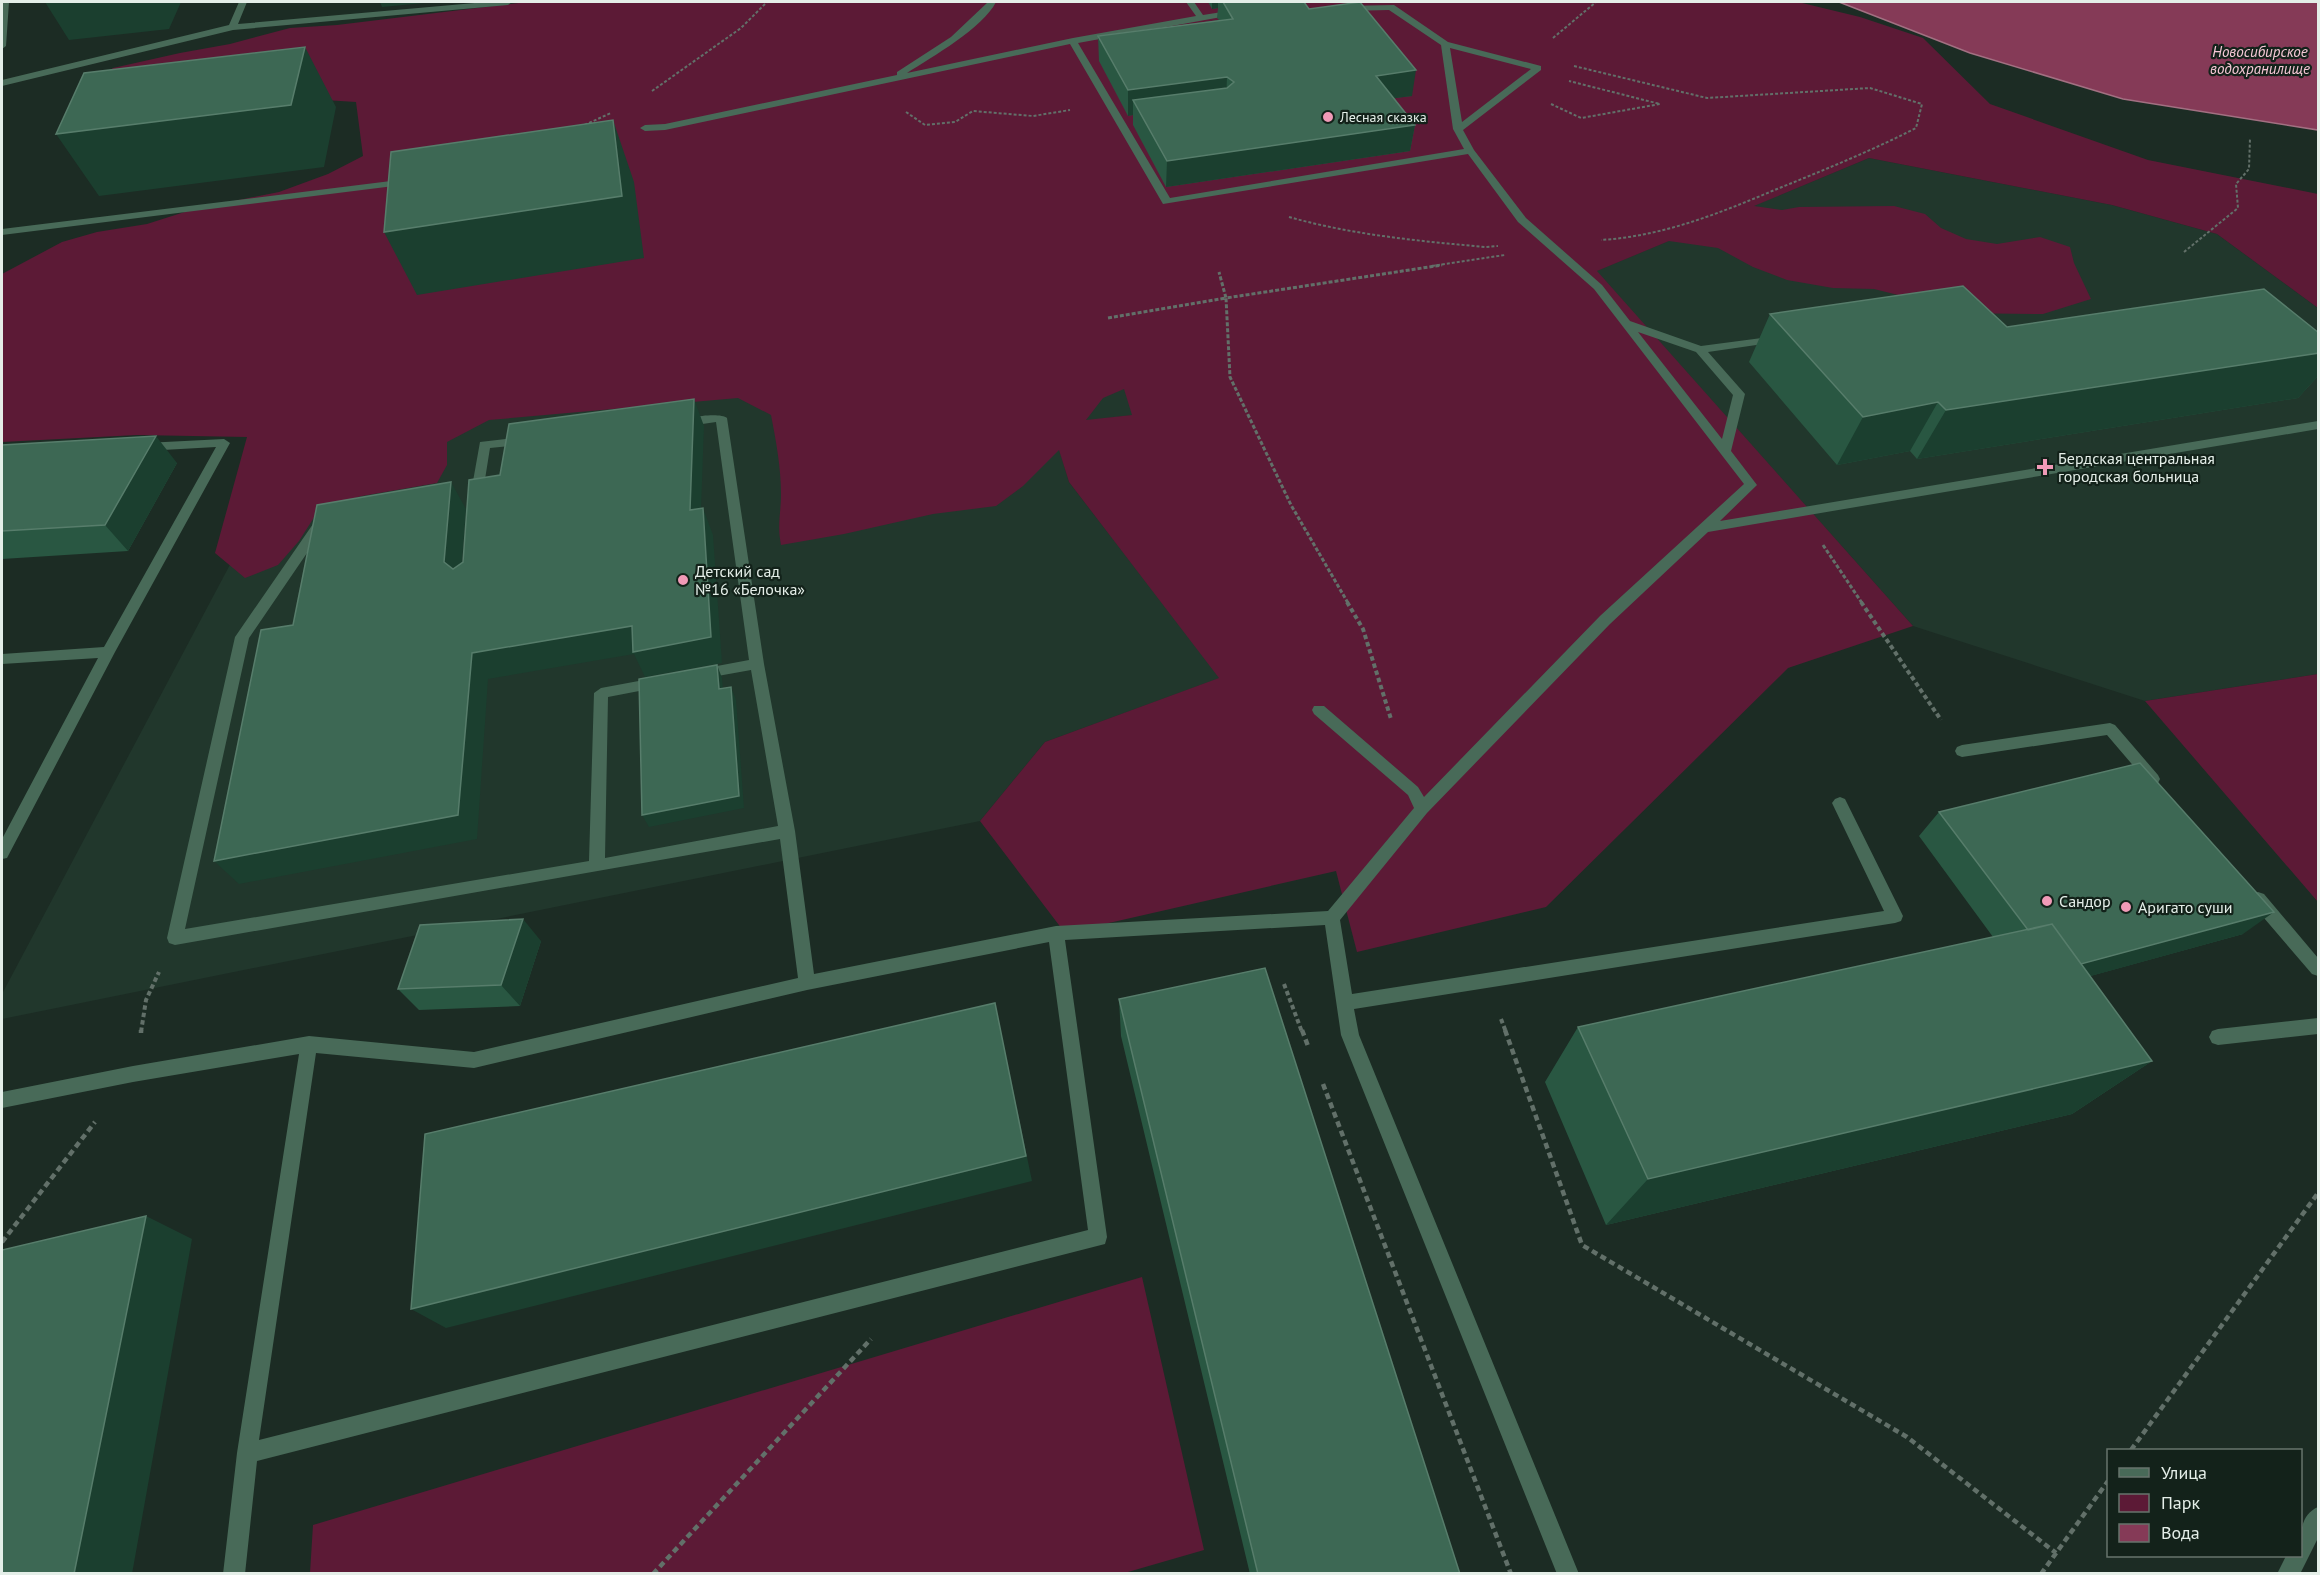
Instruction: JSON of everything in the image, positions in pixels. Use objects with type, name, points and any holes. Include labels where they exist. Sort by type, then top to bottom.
[{"type":"street","points":[[2,46],[5,2]]},
{"type":"street","points":[[233,27],[243,2]]},
{"type":"street","points":[[2,83],[233,27],[508,2]]},
{"type":"street","points":[[892,78],[954,39],[989,8],[992,2]]},
{"type":"street","points":[[1190,2],[1200,16]]},
{"type":"street","points":[[1338,8],[1391,7],[1445,44],[1538,68],[1458,129]]},
{"type":"street","points":[[645,129],[1200,16],[1227,11],[1251,10]]},
{"type":"street","points":[[1073,41],[1167,202],[1470,152]]},
{"type":"street","points":[[2,1100],[133,1074],[309,1044],[474,1060],[807,983],[1056,933],[1332,918],[1422,809],[1605,620],[1751,485],[1598,287],[1522,220],[1470,152],[1458,129],[1445,44]]},
{"type":"street","points":[[1118,119],[1131,121]]},
{"type":"street","points":[[2,232],[415,181]]},
{"type":"street","points":[[1625,323],[1700,350],[1785,338]]},
{"type":"street","points":[[1700,350],[1739,394],[1725,451]]},
{"type":"street","points":[[662,425],[721,418],[758,664],[787,831],[807,983]]},
{"type":"street","points":[[1705,528],[2319,425]]},
{"type":"street","points":[[472,505],[484,446],[543,439]]},
{"type":"street","points":[[2,853],[108,652],[224,443],[130,448]]},
{"type":"street","points":[[341,523],[318,527],[242,637],[175,938],[787,831]]},
{"type":"street","points":[[2,658],[108,652]]},
{"type":"street","points":[[597,866],[601,693],[758,664]]},
{"type":"street","points":[[1319,710],[1413,791],[1422,809]]},
{"type":"street","points":[[1962,751],[2110,729],[2164,791]]},
{"type":"street","points":[[1345,1003],[1895,916],[1840,803]]},
{"type":"street","points":[[2249,889],[2319,969]]},
{"type":"street","points":[[1332,918],[1350,1035],[1568,1574]]},
{"type":"street","points":[[247,1452],[1098,1237],[1056,933]]},
{"type":"street","points":[[2218,1037],[2319,1026]]},
{"type":"street","points":[[234,1574],[247,1452],[309,1044]]},
{"type":"street","points":[[2302,1549],[2319,1518]]},
{"type":"street","points":[[2288,1574],[2297,1557]]},
{"type":"path","points":[[1519,63],[1533,56],[1596,2]]},
{"type":"path","points":[[1286,216],[1308,223],[1390,238],[1485,247],[1627,240],[1715,215],[1869,152],[1916,128],[1922,104],[1870,88],[1707,98],[1533,56]]},
{"type":"path","points":[[1512,87],[1581,118],[1660,104],[1533,72]]},
{"type":"path","points":[[892,78],[887,99],[925,125],[955,122],[973,111],[1033,116],[1069,110],[1118,119]]},
{"type":"path","points":[[2184,252],[2238,208],[2236,184],[2249,169],[2250,138]]},
{"type":"path","points":[[1108,318],[1444,266],[1548,243]]},
{"type":"path","points":[[1219,272],[1226,298],[1230,377],[1292,505],[1363,629],[1393,726]]},
{"type":"path","points":[[1800,512],[1962,751]]},
{"type":"path","points":[[2,1242],[133,1074],[146,1000],[175,938]]},
{"type":"path","points":[[1488,981],[1582,1245],[1908,1437],[2056,1553]]},
{"type":"path","points":[[1284,984],[1310,1051]]},
{"type":"path","points":[[1318,1073],[1511,1574]]},
{"type":"path","points":[[2132,1449],[2319,1193]]},
{"type":"path","points":[[653,1574],[875,1334]]},
{"type":"path","points":[[2041,1574],[2107,1484]]},
{"type":"shaded area","name":"Бердская центральная городская больница","points":[[1869,158],[2112,205],[2217,234],[2318,308],[2318,674],[2145,701],[1913,626],[1596,271]]},
{"type":"shaded area","name":"Детский сад №16 «Белочка»","points":[[1105,330],[1133,415],[1052,425],[1069,482],[1220,678],[1045,742],[980,821],[2,1019],[2,994],[353,333]]},
{"type":"green space","points":[[527,2],[1798,2],[1860,17],[1923,38],[1990,104],[2148,160],[2318,194],[2318,308],[2217,234],[2112,205],[1869,158],[1754,206],[1782,210],[1799,207],[1894,206],[1925,214],[1941,228],[1966,239],[1997,244],[2040,237],[2070,247],[2074,263],[2091,299],[2043,314],[1951,313],[1918,300],[1874,289],[1833,288],[1787,280],[1753,267],[1718,248],[1669,241],[1597,271],[1913,626],[1788,668],[1546,907],[1357,952],[1336,871],[1065,933],[980,821],[1045,742],[1219,678],[1069,482],[1059,450],[1023,486],[996,506],[933,514],[844,534],[781,545],[779,531],[780,474],[771,415],[738,398],[489,420],[447,442],[447,465],[437,483],[362,496],[320,508],[299,541],[278,565],[245,578],[215,553],[247,437],[137,435],[2,442],[2,274],[62,242],[97,232],[147,224],[194,209],[279,192],[328,174],[363,156],[356,102],[92,85],[113,68],[230,44],[290,28],[337,25]],"holes":[[[1124,389],[1132,415],[1086,420],[1103,398]]]},
{"type":"green space","points":[[2318,674],[2318,902],[2145,701]]},
{"type":"green space","points":[[1142,1277],[1204,1550],[1121,1574],[310,1573],[313,1525]]},
{"type":"water","name":"Новосибирское водохранилище","points":[[1839,2],[2318,2],[2318,130],[2123,99],[1970,53]]},
{"type":"building","points":[[1223,2],[1304,2],[1309,9],[1360,2],[1416,70],[1376,76],[1415,125],[1167,161],[1133,100],[1227,88],[1234,82],[1227,77],[1128,90],[1098,36],[1233,19]]},
{"type":"building","points":[[305,47],[291,105],[56,134],[84,73]]},
{"type":"building","points":[[613,120],[622,196],[384,232],[391,152]]},
{"type":"building","points":[[1963,286],[2007,327],[2264,289],[2319,333],[2319,353],[1946,410],[1938,402],[1863,417],[1770,314]]},
{"type":"building","points":[[694,399],[690,510],[703,508],[711,637],[633,652],[632,626],[472,653],[458,815],[214,861],[261,630],[293,625],[317,505],[451,482],[444,562],[453,569],[463,562],[469,480],[500,475],[509,424]]},
{"type":"building","points":[[156,436],[105,525],[2,531],[2,445]]},
{"type":"building","points":[[717,665],[719,689],[731,687],[739,796],[642,815],[639,679]]},
{"type":"building","points":[[2140,763],[2274,912],[2081,964],[2052,924],[2028,930],[1939,812]]},
{"type":"building","points":[[523,919],[501,985],[398,989],[420,925]]},
{"type":"building","points":[[2052,924],[2152,1061],[1648,1179],[1578,1027]]},
{"type":"building","points":[[1265,968],[1460,1574],[1258,1574],[1119,999]]},
{"type":"building","points":[[995,1003],[1026,1156],[411,1309],[425,1134]]},
{"type":"building","points":[[146,1216],[74,1574],[2,1574],[2,1250]]},
{"type":"place","name":"Лесная сказка","points":[[1328,117]]},
{"type":"place","name":"Бердская центральная городская больница","points":[[2045,467]]},
{"type":"place","name":"Детский сад №16 «Белочка»","points":[[683,580]]},
{"type":"place","name":"Сандор","points":[[2047,901]]},
{"type":"place","name":"Аригато суши","points":[[2126,907]]}]
